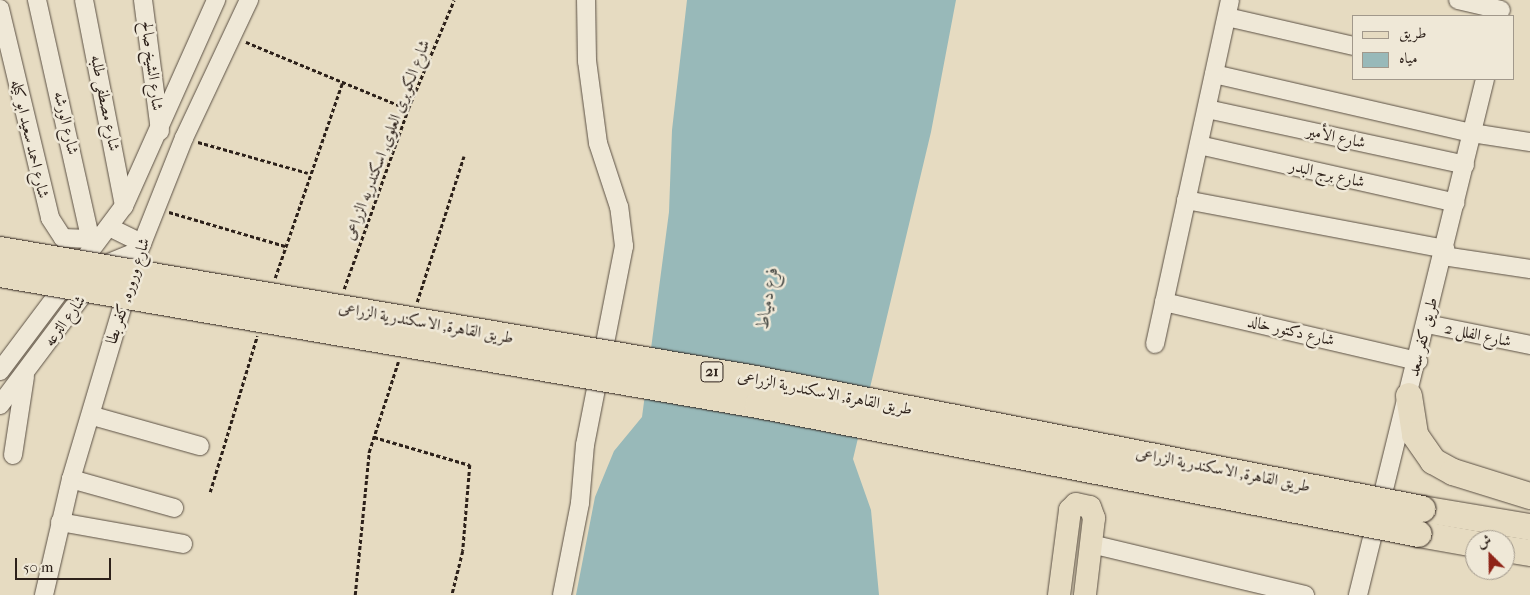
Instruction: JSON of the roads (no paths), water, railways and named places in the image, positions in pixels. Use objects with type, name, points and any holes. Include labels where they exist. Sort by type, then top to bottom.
[{"type":"highway","name":"طريق القاهرة, الاسكندرية الزراعى","points":[[0,250],[756,379],[1420,522],[1465,540]]},
{"type":"highway","name":"طريق القاهرة, الاسكندرية الزراعى","points":[[0,274],[1420,522],[1530,527]]},
{"type":"highway","points":[[1409,396],[1414,435],[1433,460],[1453,472],[1530,496]]},
{"type":"highway","points":[[1515,551],[1530,553]]},
{"type":"main road","points":[[1059,595],[1073,505],[1093,510],[1085,595]]},
{"type":"street","name":"شارع الورشه","points":[[37,0],[91,243]]},
{"type":"street","name":"شارع مصطفى طلبه","points":[[84,0],[124,206]]},
{"type":"street","name":"شارع الشيخ صالح","points":[[143,0],[160,131]]},
{"type":"street","name":"شارع الترعه","points":[[0,372],[91,243],[109,227],[124,206],[160,131],[216,0]]},
{"type":"street","name":"شارع وروره, كفر بطا","points":[[44,595],[71,479],[93,416],[118,314],[141,247],[184,138],[249,0]]},
{"type":"street","points":[[562,595],[580,503],[585,445],[624,246],[620,207],[598,143],[587,61],[586,0]]},
{"type":"street","points":[[1458,0],[1502,9]]},
{"type":"street","points":[[1155,344],[1228,8],[1352,45]]},
{"type":"street","name":"شارع احمد سعيد ابو كيله","points":[[0,10],[50,218],[63,238],[91,243]]},
{"type":"street","points":[[1214,74],[1472,133],[1530,142]]},
{"type":"street","name":"طريق كفر سعد","points":[[1358,595],[1418,361],[1485,80]]},
{"type":"street","name":"شارع الأمير","points":[[1207,109],[1464,165]]},
{"type":"street","name":"شارع برج البدر","points":[[1198,145],[1456,202]]},
{"type":"street","points":[[1186,200],[1530,269]]},
{"type":"street","points":[[109,227],[141,247]]},
{"type":"street","name":"شارع الترعه","points":[[0,405],[25,376],[106,264],[141,247]]},
{"type":"street","name":"شارع دكتور خالد","points":[[1164,302],[1418,361]]},
{"type":"street","name":"شارع الفلل 2","points":[[1427,324],[1530,345]]},
{"type":"street","points":[[13,455],[25,376]]},
{"type":"street","points":[[93,416],[200,446]]},
{"type":"street","points":[[71,479],[174,508]]},
{"type":"street","points":[[60,522],[183,544]]},
{"type":"street","points":[[1091,544],[1305,595]]},
{"type":"water","name":"فرع دمياط","points":[[687,0],[956,0],[931,132],[853,459],[871,510],[879,595],[576,595],[595,497],[614,451],[642,417],[669,212],[672,130]]}]
